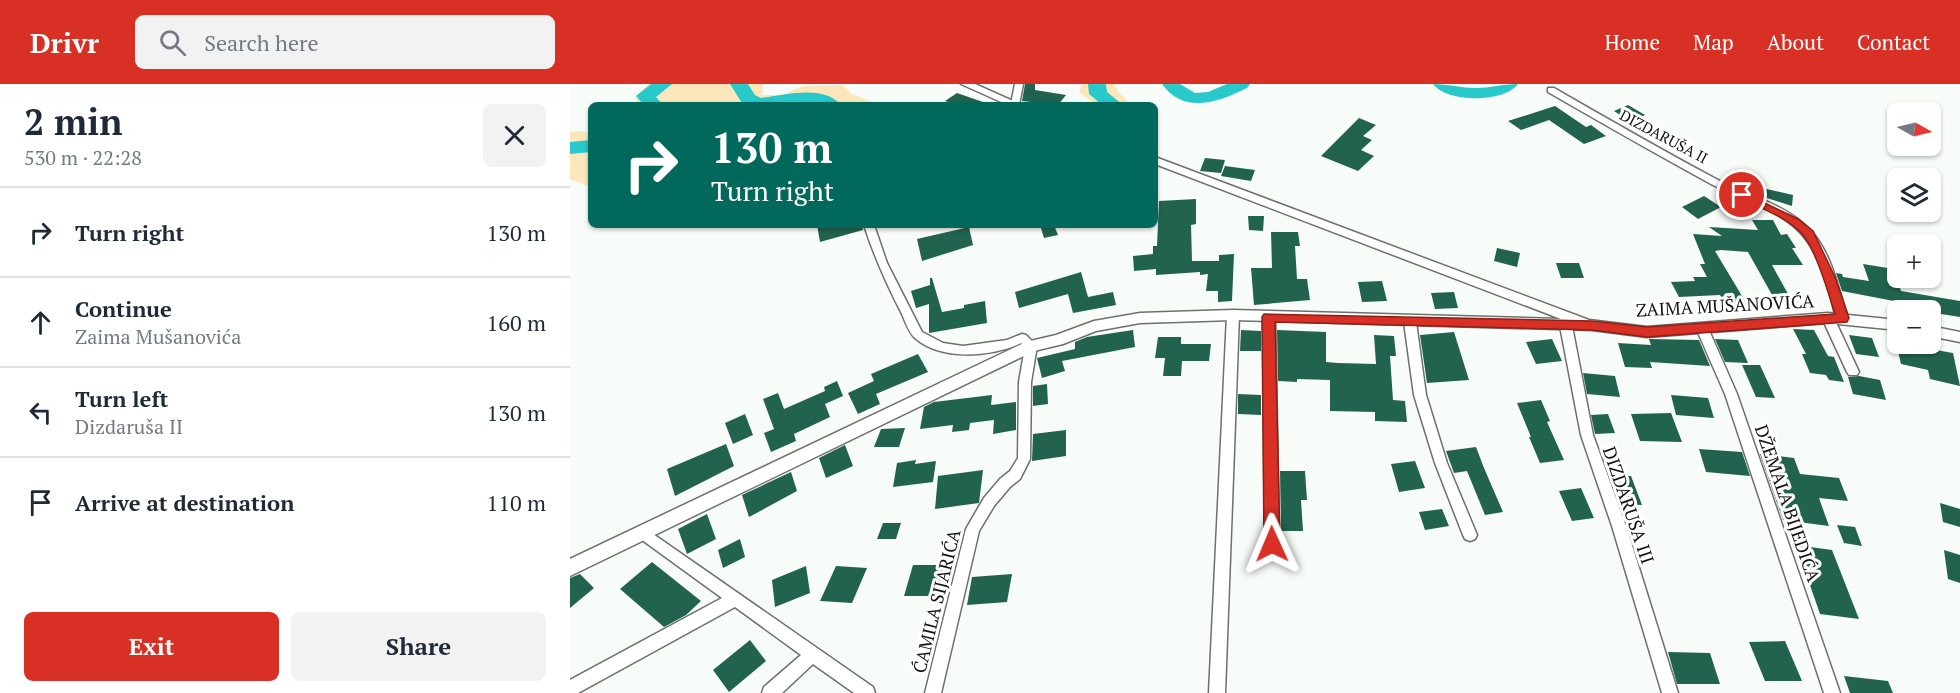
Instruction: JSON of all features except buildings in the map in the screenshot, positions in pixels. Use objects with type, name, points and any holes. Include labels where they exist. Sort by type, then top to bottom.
[{"type":"street","points":[[966,84],[1009,102]]},
{"type":"street","points":[[1016,102],[1019,84]]},
{"type":"street","name":"DIZDARUŠA II","points":[[1551,90],[1670,158],[1688,164],[1721,186],[1794,222],[1809,234],[1818,252],[1835,318],[1853,372]]},
{"type":"street","points":[[1158,161],[1592,325]]},
{"type":"street","points":[[870,228],[882,263],[918,335],[941,347],[963,350],[1009,344],[1022,338],[1031,346]]},
{"type":"street","points":[[570,568],[1031,346],[1058,340],[1094,326],[1140,318],[1233,315],[1410,322],[1592,325]]},
{"type":"street","points":[[1218,693],[1233,315]]},
{"type":"street","points":[[1269,317],[1272,544]]},
{"type":"street","name":"ZAIMA MUŠANOVIĆA","points":[[1592,325],[1647,332],[1835,318],[1887,324]]},
{"type":"street","points":[[1410,322],[1420,395],[1440,463],[1470,535]]},
{"type":"street","name":"DIZDARUŠA III","points":[[1566,326],[1587,435],[1619,526],[1670,693]]},
{"type":"street","name":"DŽEMALA BIJEDIĆA","points":[[1702,328],[1731,394],[1832,693]]},
{"type":"street","points":[[1941,333],[1960,337]]},
{"type":"street","name":"ĆAMILA SIJARIĆA","points":[[933,693],[973,530],[989,502],[1015,475],[1024,459],[1025,381],[1031,346]]},
{"type":"street","points":[[643,533],[867,693]]},
{"type":"street","points":[[570,689],[735,599]]},
{"type":"street","points":[[770,693],[813,654]]},
{"type":"shaded area","points":[[649,84],[763,84],[762,95],[782,95],[803,86],[843,85],[852,94],[872,102],[637,102],[636,96]]},
{"type":"shaded area","points":[[1082,84],[1114,84],[1119,93],[1129,102],[1092,102],[1079,92]]},
{"type":"shaded area","points":[[570,132],[588,132],[588,186],[570,179]]},
{"type":"waterway","points":[[651,102],[645,96],[663,84]]},
{"type":"waterway","points":[[739,84],[748,99],[755,102]]},
{"type":"waterway","points":[[1097,84],[1098,94],[1110,102]]},
{"type":"waterway","points":[[1171,84],[1178,92],[1195,99],[1214,96],[1241,84]]},
{"type":"waterway","points":[[1442,84],[1459,91],[1476,93],[1493,91],[1509,84]]},
{"type":"waterway","points":[[772,102],[813,96],[826,102]]},
{"type":"waterway","points":[[570,148],[588,146]]},
{"type":"route","points":[[1272,544],[1269,317],[1592,325],[1647,332],[1842,318],[1829,277],[1809,234],[1794,222],[1742,195]]}]
